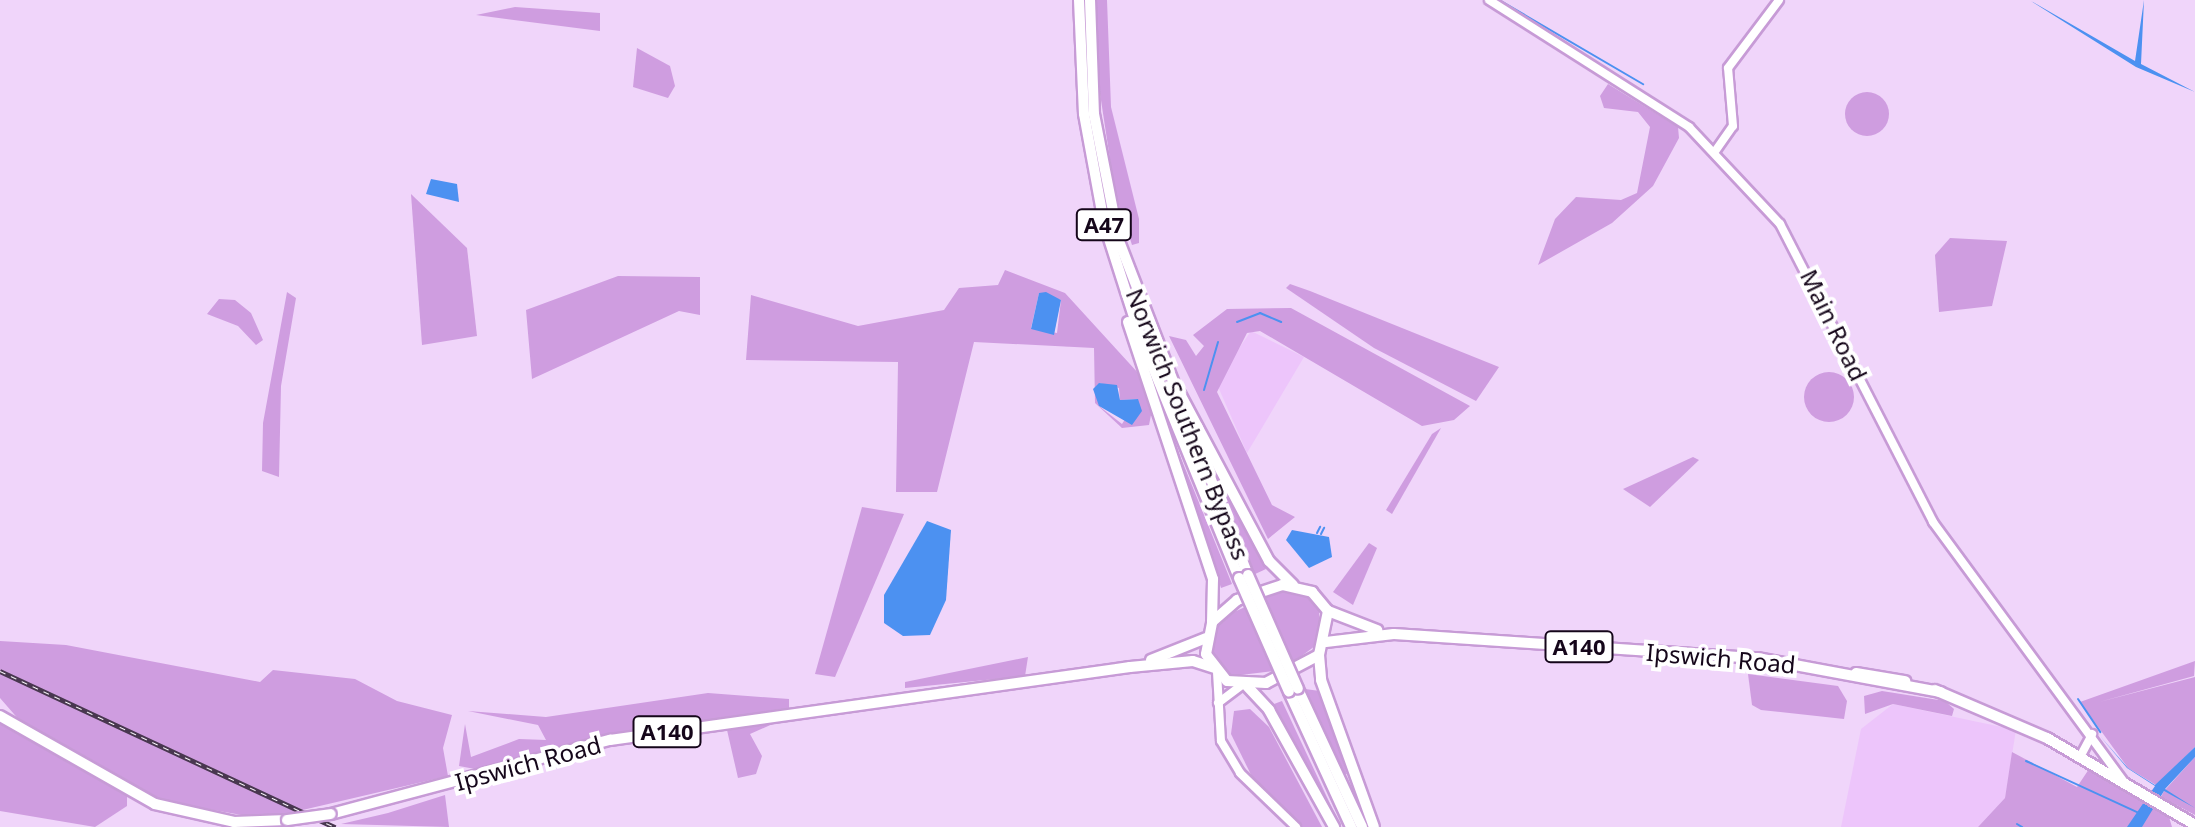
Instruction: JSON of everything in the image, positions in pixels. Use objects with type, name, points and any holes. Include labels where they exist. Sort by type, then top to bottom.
[{"type":"highway","name":"Norwich Southern Bypass","points":[[1079,0],[1089,152],[1120,280],[1351,827]]},
{"type":"highway","name":"Norwich Southern Bypass","points":[[1090,0],[1094,114],[1119,241],[1244,576]]},
{"type":"highway","name":"A47","points":[[1089,152],[1109,265],[1213,579],[1212,622]]},
{"type":"highway","name":"A47","points":[[1119,241],[1174,384],[1269,561],[1293,585]]},
{"type":"highway","points":[[1245,685],[1278,679],[1319,655],[1326,642],[1328,611],[1312,592],[1293,585],[1251,594],[1212,622],[1206,637],[1216,670],[1245,685],[1269,710],[1334,827]]},
{"type":"highway","name":"Ipswich Road","points":[[1328,611],[1343,623],[1394,634],[1757,658],[1856,673],[1941,692],[2084,759],[2195,825]]},
{"type":"highway","name":"Ipswich Road","points":[[1326,642],[1394,634]]},
{"type":"highway","name":"Ipswich Road","points":[[1130,667],[1206,637]]},
{"type":"highway","points":[[1319,655],[1321,680],[1374,827]]},
{"type":"highway","name":"Ipswich Road","points":[[0,716],[129,793],[178,812],[248,825],[331,814],[610,740],[1130,667],[1193,661],[1216,670]]},
{"type":"highway","name":"Norwich Southern Bypass","points":[[1293,690],[1362,827]]},
{"type":"main road","name":"Main Road","points":[[1489,0],[1716,150],[1791,239],[1933,522],[2094,737],[2124,782]]},
{"type":"main road","points":[[1716,150],[1733,126],[1728,68],[1779,0]]},
{"type":"main road","points":[[1216,670],[1217,728],[1234,764],[1296,827]]},
{"type":"main road","points":[[1216,706],[1245,685]]},
{"type":"main road","points":[[2084,759],[2094,737]]},
{"type":"shaded area","points":[[1096,0],[1107,0],[1111,107],[1139,219],[1139,243],[1132,245],[1115,192],[1099,87]]},
{"type":"shaded area","points":[[515,7],[600,13],[600,31],[476,15]]},
{"type":"shaded area","points":[[637,48],[670,66],[675,86],[668,98],[633,87]]},
{"type":"shaded area","points":[[1608,84],[1678,127],[1679,138],[1653,186],[1612,223],[1538,265],[1555,219],[1576,197],[1621,200],[1637,193],[1650,127],[1638,112],[1604,108],[1600,96]]},
{"type":"shaded area","points":[[1867,92],[1883,98],[1889,114],[1883,130],[1867,136],[1851,130],[1845,114],[1851,98]]},
{"type":"shaded area","points":[[411,194],[467,248],[477,336],[422,345]]},
{"type":"shaded area","points":[[1950,238],[2007,241],[1992,306],[1939,312],[1935,255]]},
{"type":"shaded area","points":[[1005,270],[1065,293],[1139,374],[1152,410],[1149,425],[1122,428],[1095,403],[1094,348],[974,342],[937,492],[896,492],[898,362],[746,360],[751,295],[858,326],[944,310],[959,288],[998,285]],"holes":[[[1039,293],[1061,300],[1057,333],[1031,328]],[[1099,383],[1119,388],[1120,400],[1138,399],[1122,424],[1099,406]]]},
{"type":"shaded area","points":[[618,276],[700,277],[700,315],[679,311],[532,379],[526,310]]},
{"type":"shaded area","points":[[1290,284],[1499,367],[1476,401],[1374,348],[1286,288]]},
{"type":"shaded area","points":[[287,292],[296,298],[281,386],[279,477],[262,471],[263,423]]},
{"type":"shaded area","points":[[219,299],[235,300],[251,313],[263,340],[256,345],[238,326],[207,314]]},
{"type":"shaded area","points":[[1291,308],[1470,406],[1454,420],[1422,426],[1260,331],[1247,333],[1217,392],[1272,505],[1295,517],[1268,539],[1169,336],[1186,340],[1196,356],[1204,346],[1193,335],[1227,309]]},
{"type":"shaded area","points":[[1251,331],[1304,357],[1247,453],[1216,382]]},
{"type":"shaded area","points":[[1829,372],[1846,380],[1854,397],[1846,414],[1829,422],[1812,414],[1804,397],[1812,380]]},
{"type":"shaded area","points":[[1157,399],[1232,584],[1221,588]]},
{"type":"shaded area","points":[[1441,428],[1392,514],[1386,510],[1432,434]]},
{"type":"shaded area","points":[[1202,448],[1266,569],[1253,575]]},
{"type":"shaded area","points":[[1693,457],[1699,460],[1650,507],[1623,489]]},
{"type":"shaded area","points":[[862,507],[904,514],[835,677],[815,674]]},
{"type":"shaded area","points":[[1369,543],[1377,548],[1353,605],[1333,592]]},
{"type":"shaded area","points":[[1284,589],[1307,594],[1319,607],[1319,643],[1283,670],[1232,676],[1212,654],[1219,619]]},
{"type":"shaded area","points":[[0,641],[66,645],[260,682],[273,670],[355,679],[397,701],[452,715],[443,748],[448,776],[264,819],[156,800],[27,729],[0,698]]},
{"type":"shaded area","points":[[1028,657],[1025,676],[905,688],[905,682]]},
{"type":"shaded area","points":[[2195,661],[2194,676],[2099,702],[2195,677],[2195,747],[2156,785],[2128,768],[2080,702]]},
{"type":"shaded area","points":[[1748,674],[1838,686],[1847,701],[1844,719],[1761,710],[1752,705]]},
{"type":"shaded area","points":[[1305,689],[1320,691],[1347,774],[1344,775]]},
{"type":"shaded area","points":[[1882,691],[1945,701],[1954,709],[1952,716],[1893,704],[1865,714],[1864,696]]},
{"type":"shaded area","points":[[708,693],[789,699],[789,708],[600,736],[475,769],[459,766],[465,724],[471,757],[519,739],[546,740],[538,725],[468,711],[546,717]]},
{"type":"shaded area","points":[[1282,701],[1340,825],[1338,826],[1274,704]]},
{"type":"shaded area","points":[[1893,704],[2016,730],[2005,798],[1978,827],[1841,827],[1861,729]]},
{"type":"shaded area","points":[[1250,709],[1269,727],[1322,827],[1302,827],[1257,787],[1231,734],[1234,711]]},
{"type":"shaded area","points":[[0,720],[127,796],[127,806],[95,827],[0,811]]},
{"type":"shaded area","points":[[775,723],[750,734],[762,756],[756,774],[738,778],[727,730]]},
{"type":"shaded area","points":[[2012,752],[2077,787],[2089,769],[2169,817],[2172,827],[1978,827],[2005,798]]},
{"type":"shaded area","points":[[2195,757],[2195,815],[2161,797],[2164,791],[2177,797],[2165,790]]},
{"type":"shaded area","points":[[445,795],[449,827],[341,824],[388,813]]},
{"type":"water","points":[[2144,0],[2141,64],[2195,92],[2136,67],[2031,1],[2135,61]]},
{"type":"water","points":[[431,179],[457,184],[459,202],[426,194]]},
{"type":"water","points":[[1046,292],[1061,300],[1054,335],[1031,329],[1039,293]]},
{"type":"water","points":[[1099,383],[1117,385],[1120,400],[1138,399],[1142,411],[1132,425],[1099,406],[1093,389]]},
{"type":"water","points":[[927,521],[951,530],[946,600],[930,635],[903,636],[884,623],[884,595]]},
{"type":"water","points":[[1292,530],[1329,537],[1332,557],[1309,568],[1286,540]]},
{"type":"water","points":[[2100,736],[2128,768],[2155,785],[2195,747],[2195,757],[2165,789],[2195,808],[2164,791],[2142,827],[2127,827],[2155,786],[2127,768]]},
{"type":"waterway","points":[[1499,0],[1643,84]]},
{"type":"waterway","points":[[1237,322],[1260,313],[1281,322]]},
{"type":"waterway","points":[[1204,390],[1218,342]]},
{"type":"waterway","points":[[1317,533],[1320,527]]},
{"type":"waterway","points":[[1321,534],[1324,528]]},
{"type":"waterway","points":[[2078,699],[2100,732]]},
{"type":"waterway","points":[[2026,761],[2139,813]]},
{"type":"waterway","points":[[2017,824],[2022,827]]},
{"type":"railway","points":[[0,671],[335,827]]}]
